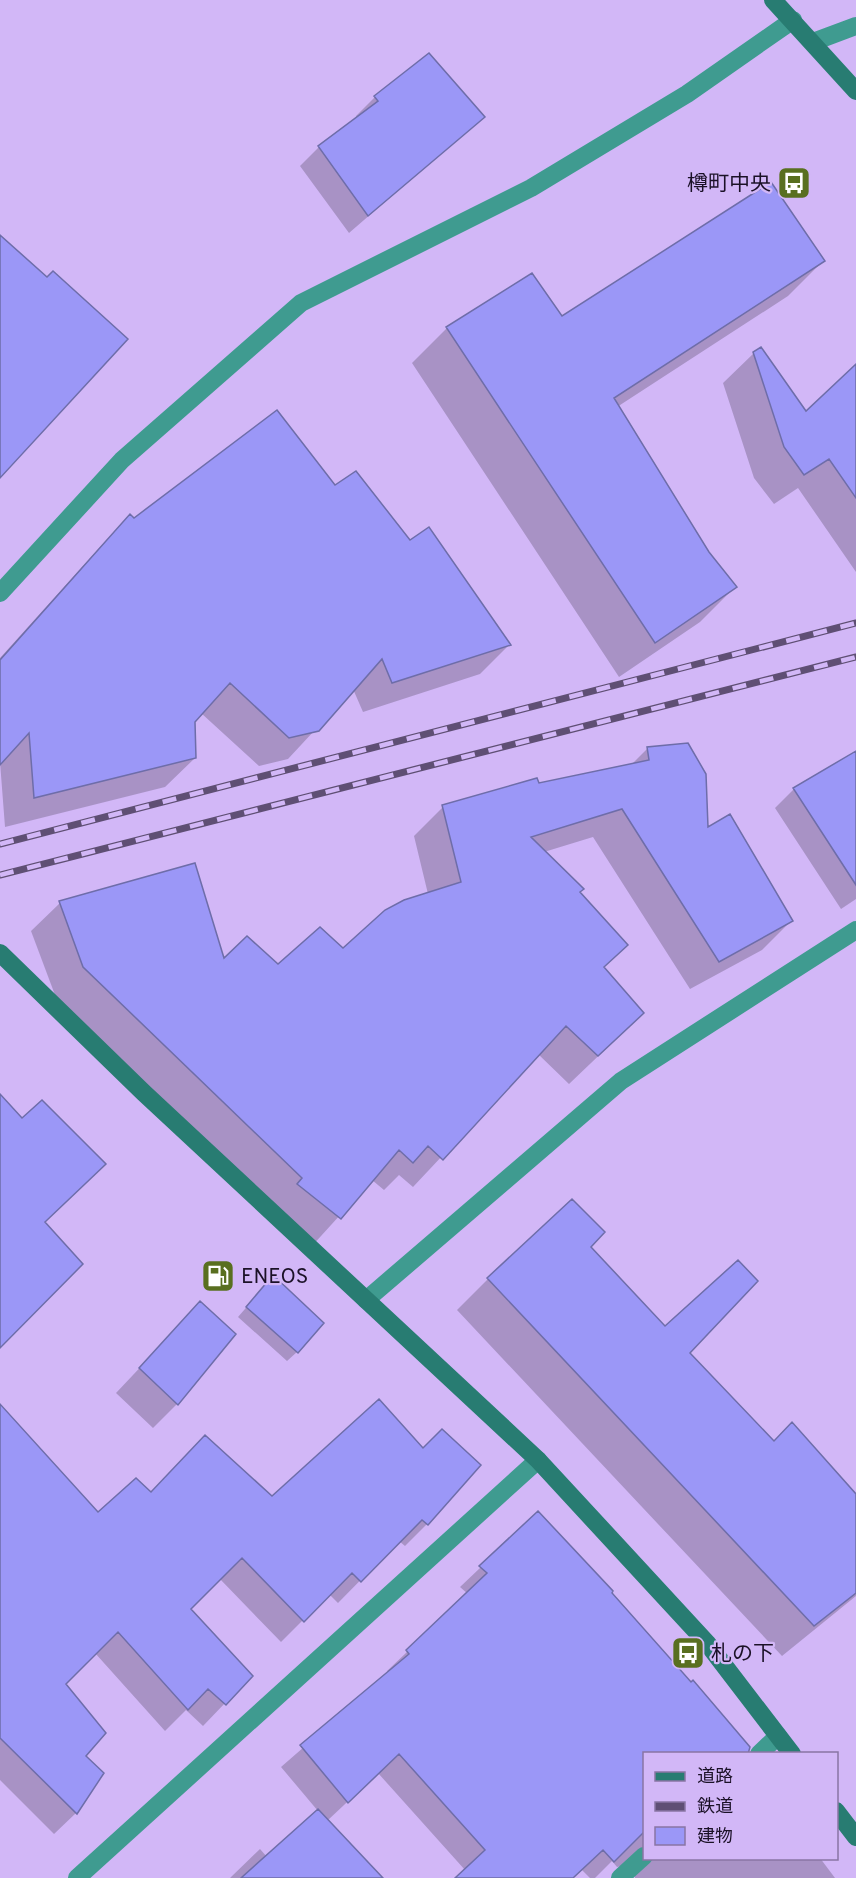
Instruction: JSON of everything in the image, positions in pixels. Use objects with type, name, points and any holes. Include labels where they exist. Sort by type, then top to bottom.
[{"type":"street","points":[[773,0],[856,91]]},
{"type":"street","points":[[0,593],[122,460],[301,303],[531,188],[687,94],[793,20]]},
{"type":"street","points":[[813,42],[856,26]]},
{"type":"street","points":[[366,1300],[621,1081],[856,930]]},
{"type":"street","points":[[0,953],[144,1093],[538,1460],[707,1642],[790,1752]]},
{"type":"street","points":[[77,1878],[538,1460]]},
{"type":"street","points":[[761,1752],[778,1736]]},
{"type":"street","points":[[838,1812],[856,1837]]},
{"type":"street","points":[[620,1878],[643,1858]]},
{"type":"building","points":[[429,53],[485,117],[368,216],[318,146],[378,101],[374,96]]},
{"type":"building","points":[[771,182],[825,261],[614,398],[709,552],[737,587],[655,643],[446,327],[532,273],[562,316]]},
{"type":"building","points":[[0,235],[47,277],[53,271],[128,339],[0,478]]},
{"type":"building","points":[[761,347],[806,411],[856,364],[856,498],[829,459],[804,475],[784,447],[753,352]]},
{"type":"building","points":[[277,410],[335,485],[356,471],[410,540],[429,527],[511,645],[392,683],[382,659],[319,731],[289,738],[230,683],[195,722],[196,758],[34,798],[29,733],[0,765],[0,660],[130,514],[134,518]]},
{"type":"building","points":[[688,743],[706,774],[708,827],[730,814],[793,921],[719,962],[622,809],[531,837],[584,889],[580,892],[628,945],[604,967],[644,1013],[598,1056],[566,1026],[443,1160],[428,1146],[413,1163],[399,1150],[341,1219],[297,1184],[302,1178],[83,967],[59,901],[195,863],[224,958],[247,936],[278,964],[320,927],[343,948],[385,910],[404,900],[461,882],[442,805],[537,778],[539,783],[649,760],[647,747]]},
{"type":"building","points":[[856,751],[856,885],[793,788]]},
{"type":"building","points":[[0,1094],[22,1118],[42,1100],[106,1164],[45,1222],[83,1264],[0,1348]]},
{"type":"building","points":[[572,1199],[605,1232],[591,1247],[665,1326],[738,1260],[758,1281],[690,1353],[774,1441],[792,1422],[856,1494],[856,1593],[814,1626],[487,1278]]},
{"type":"building","points":[[273,1275],[324,1323],[298,1353],[246,1307]]},
{"type":"building","points":[[200,1301],[236,1334],[178,1405],[139,1368]]},
{"type":"building","points":[[379,1399],[423,1448],[442,1429],[481,1465],[428,1525],[422,1520],[361,1582],[352,1573],[304,1622],[242,1558],[191,1609],[253,1676],[226,1705],[208,1689],[188,1710],[118,1632],[66,1684],[106,1733],[86,1756],[104,1773],[77,1814],[0,1738],[0,1404],[98,1512],[136,1478],[151,1492],[205,1435],[272,1496]]},
{"type":"building","points":[[538,1511],[613,1591],[612,1593],[691,1682],[693,1680],[750,1747],[749,1752],[643,1752],[643,1833],[614,1862],[603,1850],[573,1878],[455,1878],[485,1850],[399,1754],[348,1803],[300,1745],[409,1654],[406,1650],[487,1573],[479,1566]]},
{"type":"building","points":[[318,1809],[383,1878],[241,1878]]},
{"type":"railway","points":[[0,844],[856,623]]},
{"type":"railway","points":[[0,875],[856,657]]},
{"type":"place","name":"樽町中央","points":[[794,183]]},
{"type":"place","name":"ENEOS","points":[[218,1276]]},
{"type":"place","name":"札の下","points":[[688,1653]]}]
